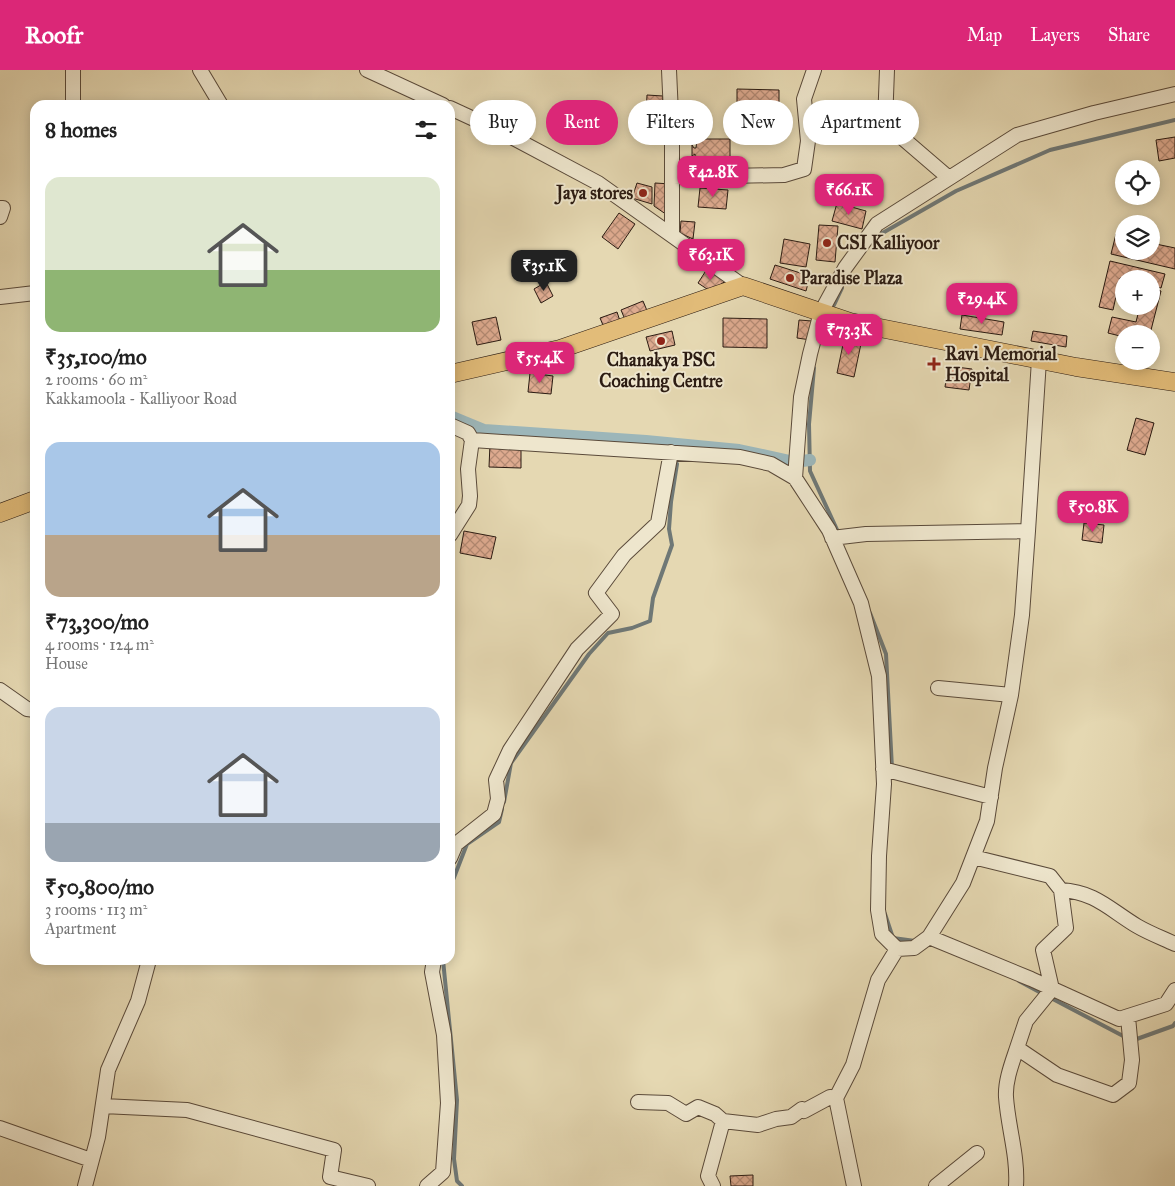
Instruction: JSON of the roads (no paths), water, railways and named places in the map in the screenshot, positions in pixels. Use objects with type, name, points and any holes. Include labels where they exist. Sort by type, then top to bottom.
[{"type":"main road","points":[[455,373],[560,349],[743,286],[850,322],[1076,367],[1175,382]]},
{"type":"main road","points":[[0,513],[30,502]]},
{"type":"street","points":[[72,70],[73,100]]},
{"type":"street","points":[[200,70],[218,100]]},
{"type":"street","points":[[367,70],[432,100]]},
{"type":"street","points":[[669,70],[673,177],[672,235]]},
{"type":"street","points":[[673,177],[784,175],[804,169],[808,141],[804,99],[814,70]]},
{"type":"street","points":[[887,70],[885,123],[949,178]]},
{"type":"street","points":[[795,478],[802,397],[810,354],[821,312],[845,268],[877,224],[1017,135],[1094,113],[1175,94]]},
{"type":"street","points":[[455,110],[504,133],[598,183],[743,286]]},
{"type":"street","points":[[0,208],[3,208],[0,218]]},
{"type":"street","points":[[0,297],[30,294]]},
{"type":"street","points":[[472,440],[740,456],[772,464],[795,478],[833,538],[861,603],[879,676],[884,784],[879,856],[878,910],[882,934],[897,949],[914,948],[929,937],[963,883],[987,821],[990,797],[1011,695],[1022,615],[1039,360]]},
{"type":"street","points":[[455,427],[468,433],[472,440],[468,470],[469,505],[455,527]]},
{"type":"street","points":[[455,846],[494,814],[498,799],[496,780],[510,750],[577,649],[612,614],[596,593],[624,555],[658,523],[670,452]]},
{"type":"street","points":[[833,538],[866,534],[1028,531]]},
{"type":"street","points":[[938,688],[1011,695]]},
{"type":"street","points":[[0,690],[30,709]]},
{"type":"street","points":[[884,769],[990,797]]},
{"type":"street","points":[[973,857],[1050,876],[1061,890],[1066,928],[1043,950],[1052,989]]},
{"type":"street","points":[[1061,890],[1077,891],[1094,898],[1137,926],[1175,944]]},
{"type":"street","points":[[929,937],[1052,989],[1119,1020],[1166,1004],[1175,990]]},
{"type":"street","points":[[854,1186],[836,1098],[854,1064],[878,980],[897,949]]},
{"type":"street","points":[[84,1186],[98,1137],[108,1070],[138,1001],[148,965]]},
{"type":"street","points":[[427,1186],[444,1172],[448,1103],[444,1035],[432,972],[433,965]]},
{"type":"street","points":[[1016,1186],[1017,1168],[1006,1096],[1010,1066],[1026,1021],[1052,989]]},
{"type":"street","points":[[1017,1048],[1058,1075],[1113,1095],[1129,1083],[1132,1060],[1128,1017]]},
{"type":"street","points":[[638,1102],[668,1103],[686,1114],[698,1107],[715,1114],[723,1121],[758,1125],[776,1119],[791,1117],[802,1109],[804,1111],[830,1097],[836,1098]]},
{"type":"street","points":[[103,1106],[187,1110],[334,1150],[330,1177],[368,1186]]},
{"type":"street","points":[[713,1186],[708,1176],[723,1121]]},
{"type":"street","points":[[0,1128],[91,1160]]},
{"type":"street","points":[[936,1186],[977,1153]]},
{"type":"waterway","points":[[872,239],[956,191],[1050,150],[1175,120]]},
{"type":"waterway","points":[[834,305],[842,288]]},
{"type":"waterway","points":[[814,368],[809,424],[810,471],[839,534]]},
{"type":"waterway","points":[[455,418],[484,430],[646,441],[739,450],[790,461]]},
{"type":"waterway","points":[[802,461],[810,460]]},
{"type":"waterway","points":[[504,802],[511,763],[589,654],[608,633],[632,628],[650,621],[653,598],[672,545],[669,529],[677,464]]},
{"type":"waterway","points":[[870,613],[886,654],[892,768]]},
{"type":"waterway","points":[[455,875],[467,844],[499,822],[502,809]]},
{"type":"waterway","points":[[885,914],[893,938],[915,941]]},
{"type":"waterway","points":[[444,965],[457,1100],[454,1159],[457,1181],[462,1186]]},
{"type":"waterway","points":[[1019,981],[1043,994]]},
{"type":"waterway","points":[[1049,997],[1125,1037]]},
{"type":"waterway","points":[[1134,1040],[1173,1026],[1175,1023]]},
{"type":"place","name":"Jaya stores","points":[[643,193]]},
{"type":"place","name":"CSI Kalliyoor","points":[[827,243]]},
{"type":"place","name":"Paradise Plaza","points":[[790,278]]},
{"type":"place","name":"Chanakya PSC Coaching Centre","points":[[661,341]]},
{"type":"place","name":"Ravi Memorial Hospital","points":[[934,364]]}]
